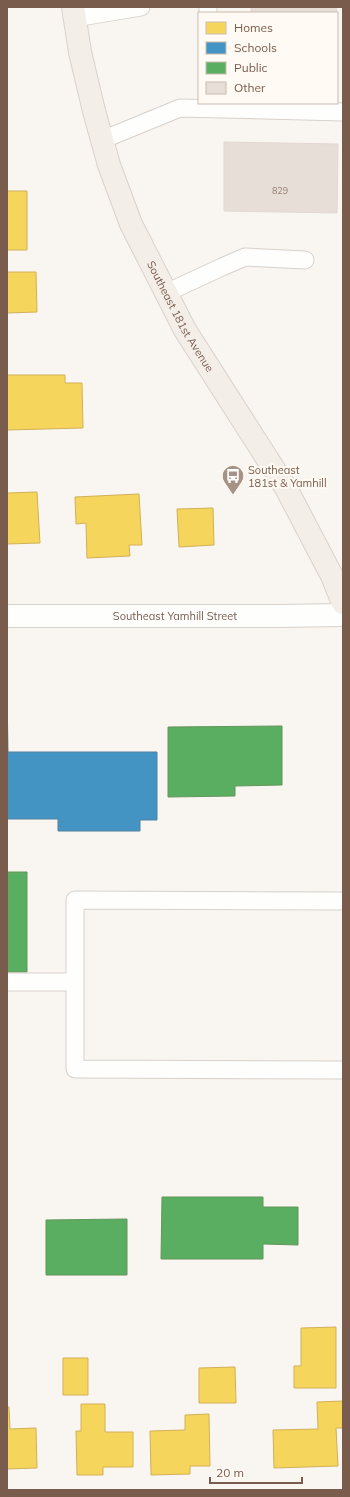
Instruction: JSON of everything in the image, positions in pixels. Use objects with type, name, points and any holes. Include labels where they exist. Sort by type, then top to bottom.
[{"type":"main road","name":"Southeast 181st Avenue","points":[[74,12],[80,52],[94,111],[109,165],[131,224],[185,330],[286,488],[332,576],[343,603]]},
{"type":"street","name":"Southeast Yamhill Street","points":[[7,616],[278,616],[343,614]]},
{"type":"lane","points":[[74,12],[141,7]]},
{"type":"lane","points":[[102,140],[180,108],[343,112]]},
{"type":"lane","points":[[166,293],[245,257],[305,260]]},
{"type":"lane","points":[[343,900],[75,900],[75,1069],[343,1070]]},
{"type":"lane","points":[[7,982],[75,982]]},
{"type":"building: Homes","points":[[7,191],[27,191],[27,250],[7,250]]},
{"type":"building: Homes","points":[[7,272],[36,272],[37,312],[7,313]]},
{"type":"building: Homes","points":[[7,375],[65,375],[65,383],[82,383],[83,428],[7,430]]},
{"type":"building: Homes","points":[[37,492],[40,543],[7,544],[7,493]]},
{"type":"building: Homes","points":[[139,494],[142,545],[129,545],[130,556],[87,558],[86,523],[76,524],[75,497]]},
{"type":"building: Homes","points":[[213,508],[214,545],[179,547],[177,509]]},
{"type":"building: Homes","points":[[336,1327],[336,1388],[294,1388],[294,1366],[301,1366],[301,1328]]},
{"type":"building: Homes","points":[[63,1358],[88,1358],[88,1395],[63,1395]]},
{"type":"building: Homes","points":[[235,1367],[236,1403],[199,1403],[199,1368]]},
{"type":"building: Homes","points":[[343,1401],[343,1428],[336,1428],[338,1466],[274,1468],[273,1430],[318,1429],[317,1402]]},
{"type":"building: Homes","points":[[81,1404],[105,1404],[105,1432],[133,1432],[133,1467],[103,1467],[103,1475],[77,1475],[76,1431],[81,1431]]},
{"type":"building: Homes","points":[[7,1407],[9,1407],[10,1429],[36,1428],[37,1468],[7,1469]]},
{"type":"building: Homes","points":[[209,1414],[210,1466],[190,1466],[190,1474],[151,1475],[150,1431],[185,1430],[185,1415]]},
{"type":"building: Schools","points":[[7,694],[8,752],[157,752],[157,820],[140,820],[140,831],[58,831],[58,819],[7,819]]},
{"type":"building: Public","points":[[282,726],[282,785],[235,786],[235,796],[168,797],[168,727]]},
{"type":"building: Public","points":[[7,872],[27,872],[27,972],[7,972]]},
{"type":"building: Public","points":[[162,1197],[263,1197],[263,1207],[298,1207],[298,1245],[263,1244],[263,1259],[161,1259]]},
{"type":"building: Public","points":[[127,1219],[127,1275],[46,1275],[46,1220]]},
{"type":"building: Other","points":[[251,7],[336,7],[337,12],[251,12]]},
{"type":"building: Other","points":[[224,142],[338,144],[337,213],[224,211]]},
{"type":"place","name":"Southeast 181st & Yamhill","points":[[233,496]]}]
